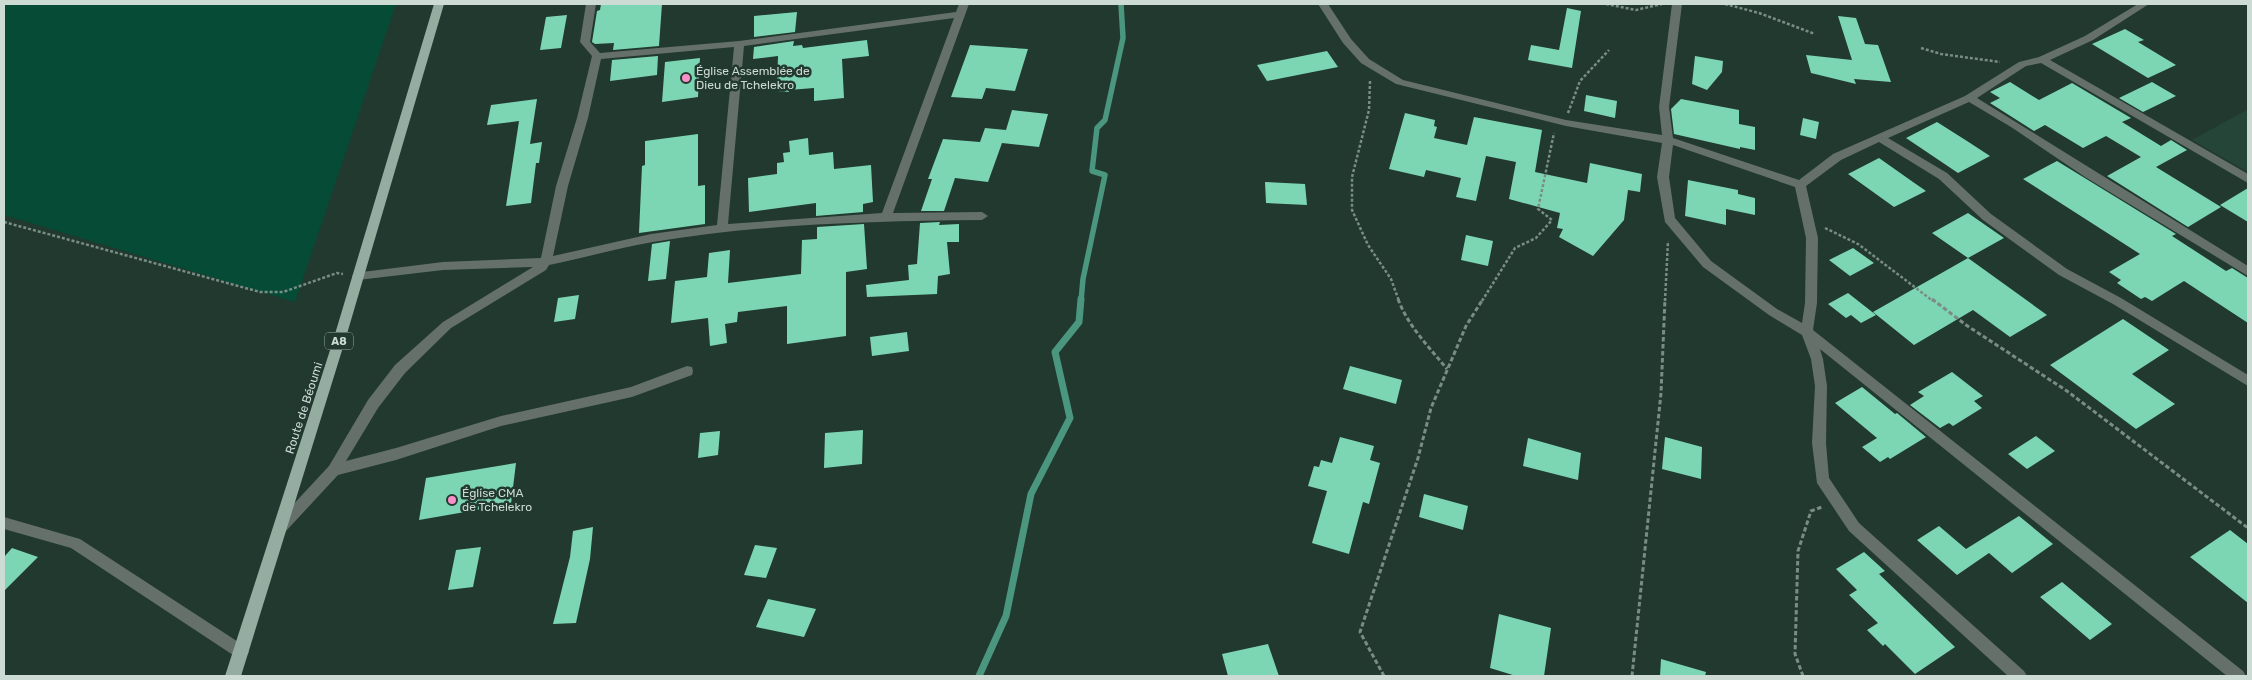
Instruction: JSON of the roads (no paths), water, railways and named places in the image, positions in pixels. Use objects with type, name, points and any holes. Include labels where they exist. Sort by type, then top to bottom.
[{"type":"main road","name":"Route de Béoumi","points":[[233,676],[358,276],[439,4]]},
{"type":"street","points":[[591,4],[585,42],[597,56]]},
{"type":"street","points":[[1323,4],[1347,41],[1365,61],[1400,82],[1566,123],[1668,140],[1800,185]]},
{"type":"street","points":[[1677,4],[1664,107],[1668,140],[1663,177],[1669,219],[1707,264],[1718,273],[1773,312],[1807,332],[2238,676]]},
{"type":"street","points":[[1800,185],[1836,157],[1969,98],[2023,64],[2042,60],[2089,38],[2144,4]]},
{"type":"street","points":[[597,56],[739,44],[963,9],[886,217]]},
{"type":"street","points":[[722,228],[739,44]]},
{"type":"street","points":[[280,527],[334,470],[373,404],[400,369],[447,325],[542,267],[551,247],[553,224],[562,185],[577,138],[597,56]]},
{"type":"street","points":[[2042,60],[2248,179]]},
{"type":"street","points":[[1969,98],[2016,124],[2089,174],[2248,272]]},
{"type":"street","points":[[1880,138],[1942,176],[1987,216],[2062,272],[2117,301],[2248,382]]},
{"type":"street","points":[[1800,185],[1812,238],[1811,303],[1807,332],[1817,359],[1821,386],[1819,442],[1822,479],[1854,527],[2019,676]]},
{"type":"street","points":[[358,276],[444,266],[545,262],[652,238],[722,228],[886,217],[982,216]]},
{"type":"street","points":[[334,470],[396,454],[501,421],[632,392],[687,371]]},
{"type":"street","points":[[4,523],[75,543],[241,652]]},
{"type":"waterway","points":[[1081,301],[1083,279],[1105,175],[1092,171],[1097,128],[1105,120],[1123,38],[1121,4]]},
{"type":"waterway","points":[[979,676],[1006,616],[1031,494],[1070,418],[1055,352],[1079,322],[1081,299]]},
{"type":"place","name":"Église Assemblée de Dieu de Tchelekro","points":[[686,78]]},
{"type":"place","name":"Église CMA de Tchelekro","points":[[452,500]]}]
